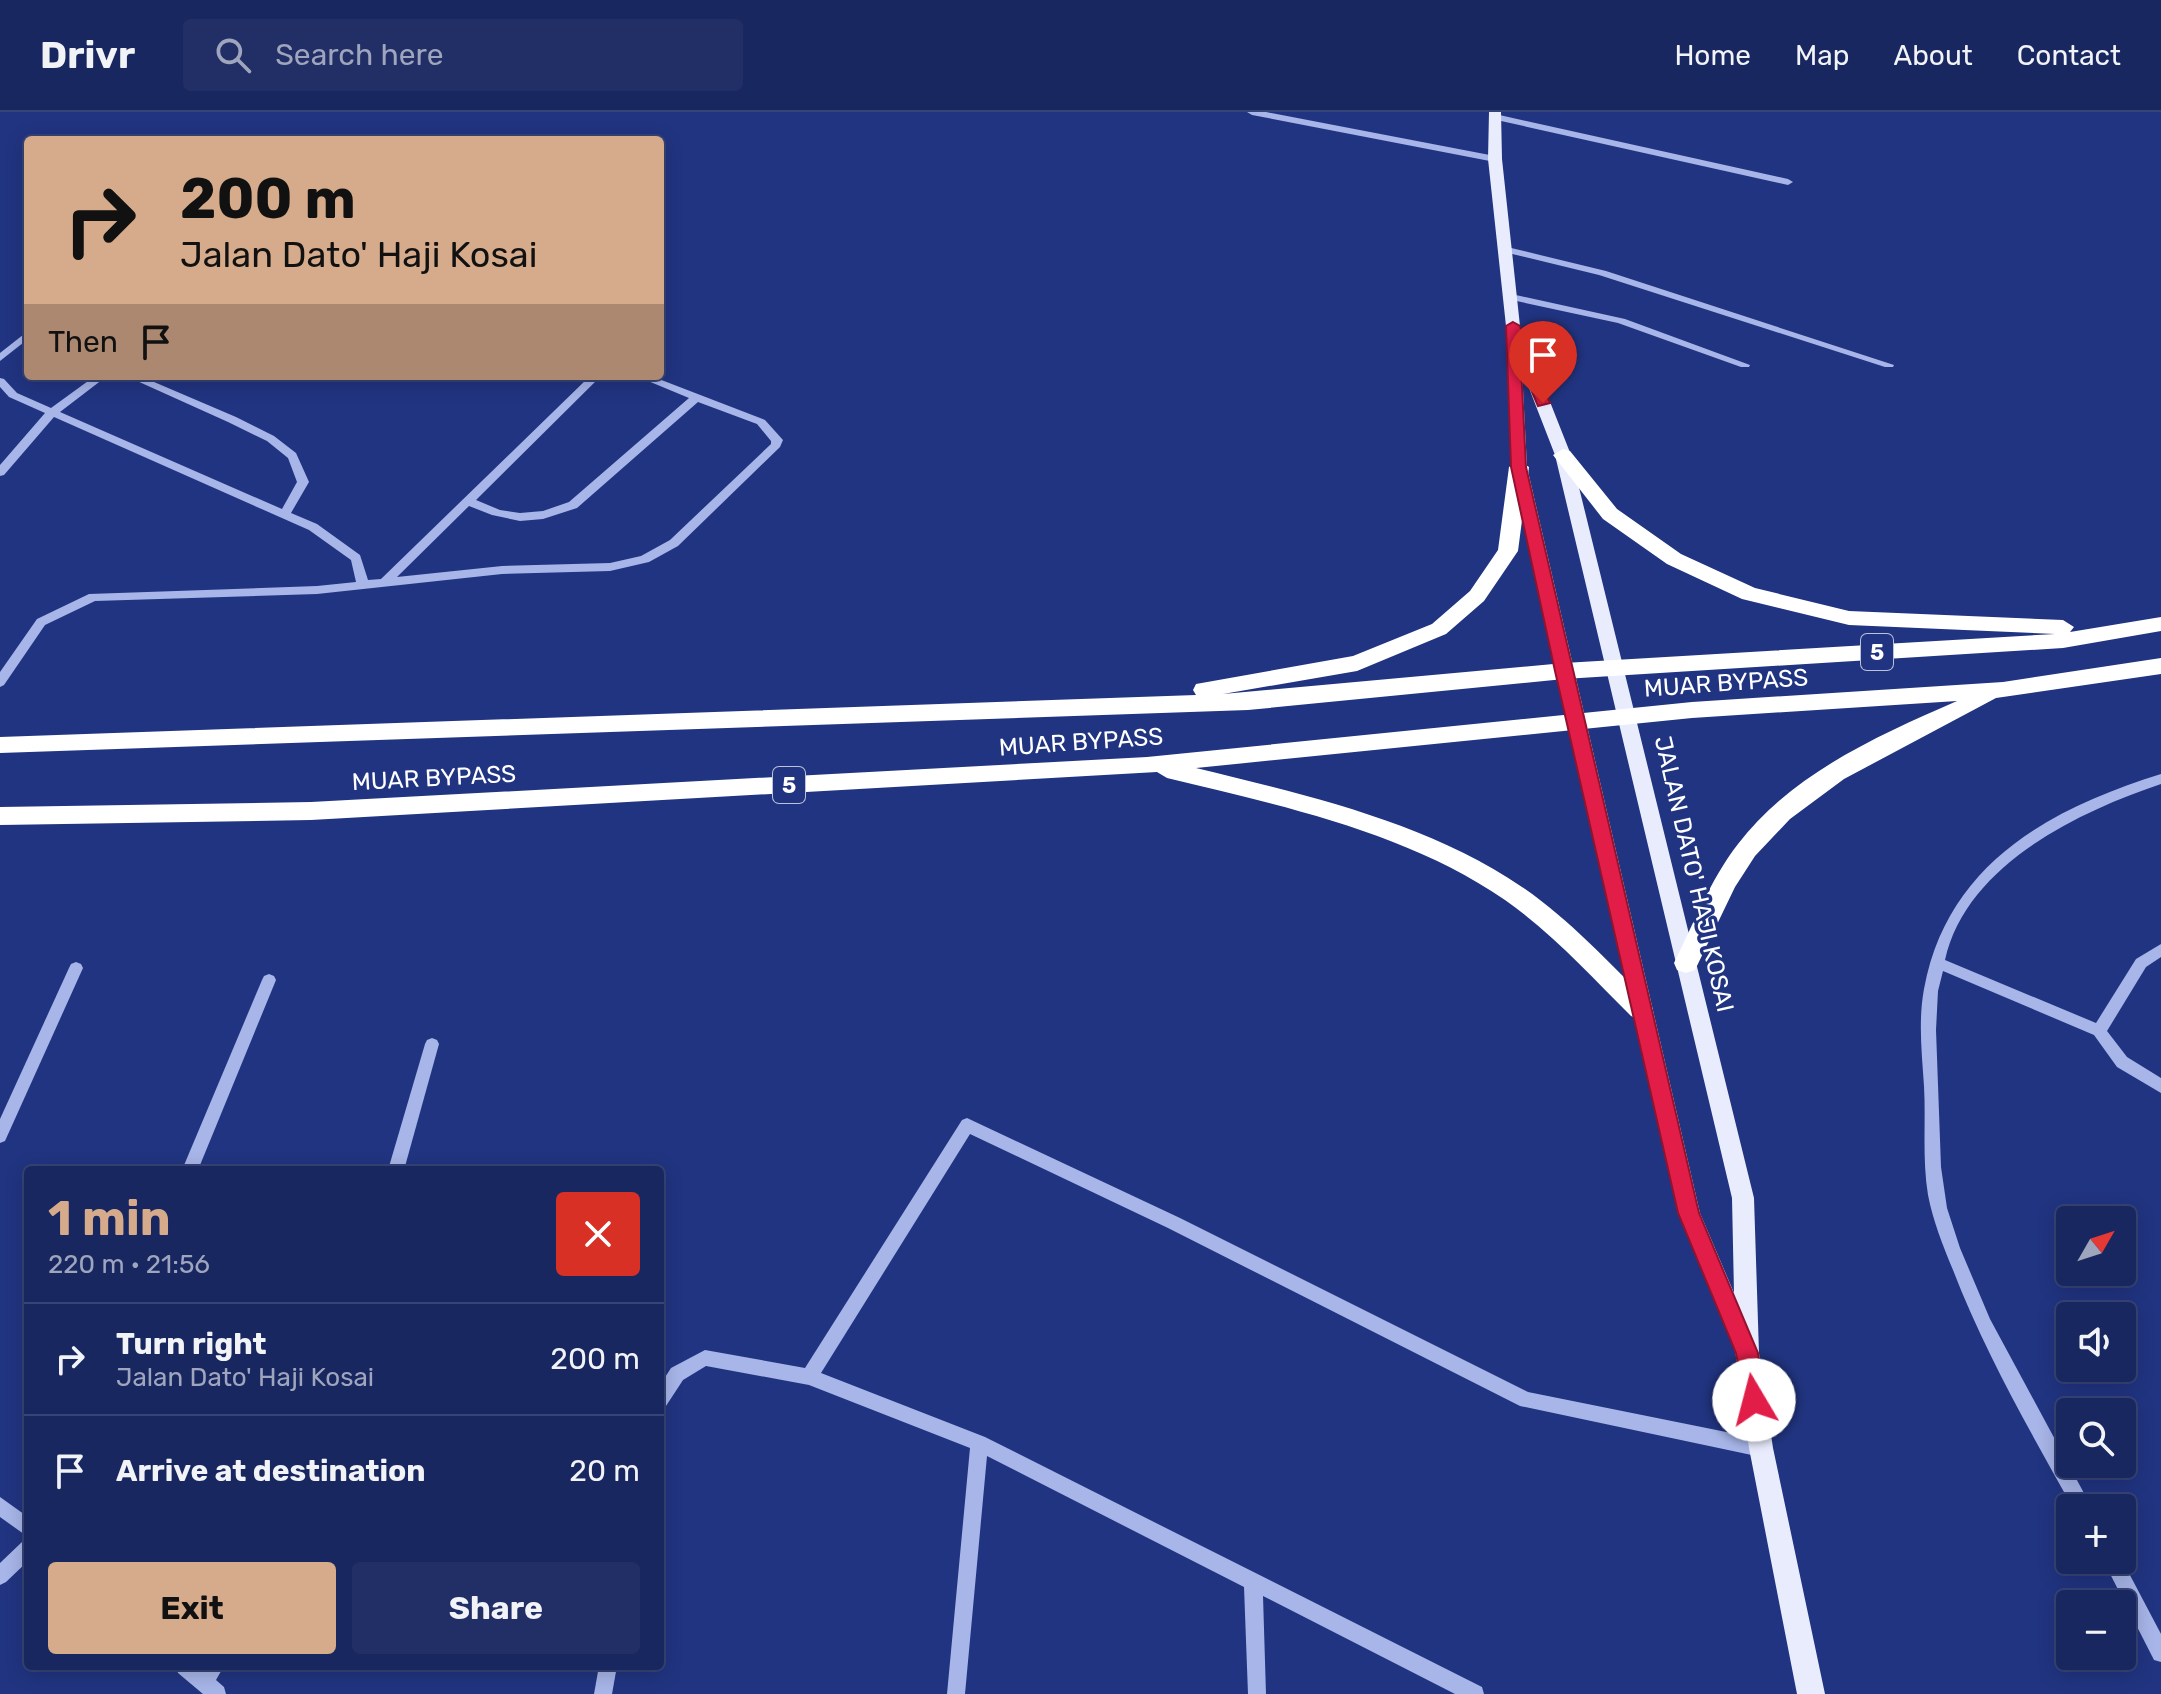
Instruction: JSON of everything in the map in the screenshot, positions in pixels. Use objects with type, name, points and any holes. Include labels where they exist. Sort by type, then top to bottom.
[{"type":"highway","points":[[1563,455],[1610,514],[1674,559],[1749,594],[1849,618],[2136,629]]},
{"type":"highway","points":[[1114,704],[1293,677],[1357,663],[1439,629],[1477,596],[1508,551],[1519,467]]},
{"type":"highway","name":"MUAR BYPASS","points":[[0,745],[1114,704],[1248,702],[1564,671],[2063,641],[2161,624]]},
{"type":"highway","name":"MUAR BYPASS","points":[[0,816],[311,811],[1147,765],[1629,716],[2003,690],[2161,666]]},
{"type":"highway","points":[[1686,963],[1722,893],[1756,838],[1795,801],[1845,766],[1916,728],[2003,690]]},
{"type":"highway","points":[[1147,765],[1341,814],[1494,882],[1552,923],[1640,1009]]},
{"type":"main road","name":"JALAN DATO' HAJI KOSAI","points":[[1495,115],[1495,159],[1513,326],[1519,467],[1640,1009],[1689,1213],[1747,1353]]},
{"type":"main road","name":"JALAN DATO' HAJI KOSAI","points":[[1513,326],[1563,455],[1629,716],[1743,1198],[1747,1353],[1761,1448],[1811,1694]]},
{"type":"street","points":[[1252,112],[1495,159]]},
{"type":"street","points":[[1495,115],[1788,182]]},
{"type":"street","points":[[1507,250],[1602,273],[1889,365]]},
{"type":"street","points":[[1511,297],[1621,321],[1745,365]]},
{"type":"street","points":[[0,358],[24,337]]},
{"type":"street","points":[[0,472],[52,412],[96,380]]},
{"type":"street","points":[[140,380],[239,424],[287,450],[298,464],[303,482],[285,514]]},
{"type":"street","points":[[384,583],[592,380]]},
{"type":"street","points":[[0,682],[41,622],[93,597],[363,585],[502,570],[610,567],[645,559],[674,543],[776,445],[777,440],[761,422],[650,380]]},
{"type":"street","points":[[0,381],[13,395],[313,527],[356,558],[363,585]]},
{"type":"street","points":[[467,501],[511,519],[551,514],[573,505],[694,399]]},
{"type":"street","points":[[2075,1494],[2006,1370],[1968,1287],[1938,1205],[1930,1047],[1931,990],[1947,928],[1962,901],[2001,859],[2067,816],[2131,788],[2161,779]]},
{"type":"street","points":[[2099,1031],[2141,963],[2161,950]]},
{"type":"street","points":[[1938,963],[2099,1031],[2122,1062],[2161,1086]]},
{"type":"street","points":[[0,1136],[76,968]]},
{"type":"street","points":[[192,1166],[269,980]]},
{"type":"street","points":[[397,1166],[432,1044]]},
{"type":"street","points":[[809,1377],[967,1125],[1174,1223],[1526,1400],[1761,1448]]},
{"type":"street","points":[[664,1394],[677,1374],[705,1358],[809,1377],[979,1443],[1475,1694]]},
{"type":"street","points":[[956,1694],[979,1443]]},
{"type":"street","points":[[0,1506],[24,1525]]},
{"type":"street","points":[[0,1576],[24,1552]]},
{"type":"street","points":[[2119,1574],[2161,1653]]},
{"type":"street","points":[[1253,1580],[1257,1694]]},
{"type":"street","points":[[190,1670],[210,1688]]},
{"type":"street","points":[[603,1694],[607,1670]]},
{"type":"route","points":[[1543,403],[1513,326],[1519,467],[1564,671],[1689,1213],[1747,1353],[1754,1400]]}]
